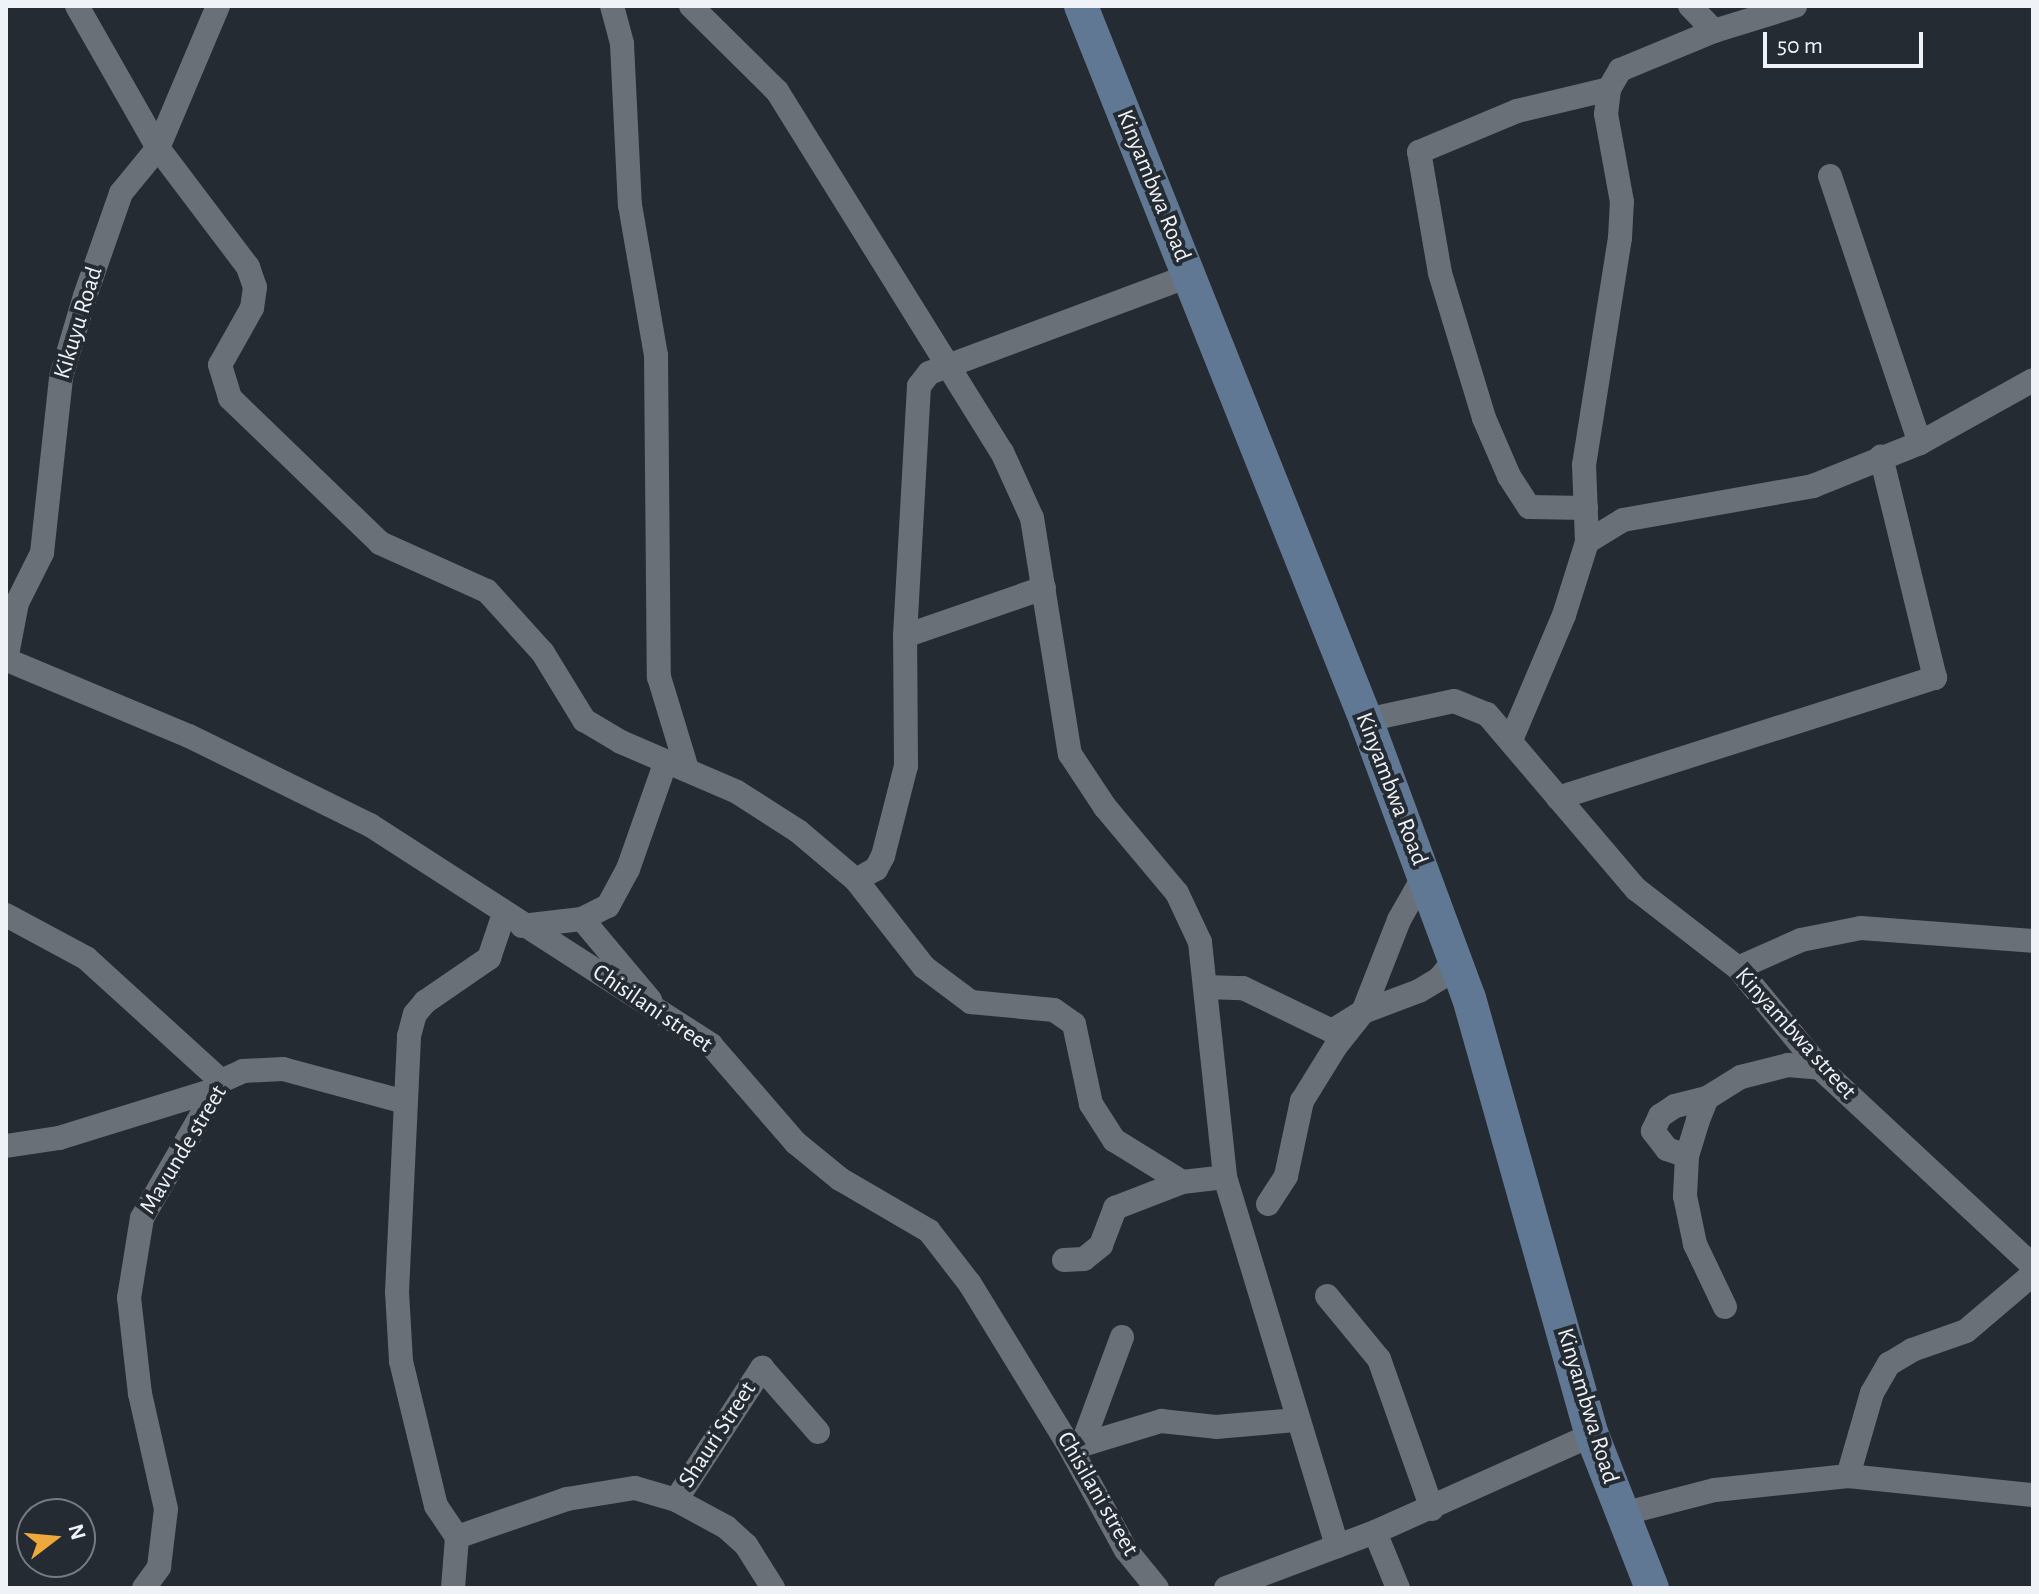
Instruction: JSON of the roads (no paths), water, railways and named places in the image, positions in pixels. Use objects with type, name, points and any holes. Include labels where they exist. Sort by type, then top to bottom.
[{"type":"street","points":[[77,6],[158,148],[248,267],[255,287],[252,308],[220,365],[230,398],[380,543],[487,591],[543,653],[584,720],[737,792],[798,831],[856,880],[924,967],[971,1002],[1054,1010],[1074,1024],[1091,1104],[1114,1140],[1182,1182]]},
{"type":"street","name":"Kikuyu Road","points":[[7,660],[17,603],[42,553],[47,472],[65,363],[121,193],[158,148],[218,6]]},
{"type":"street","points":[[453,1588],[457,1537],[436,1506],[401,1361],[397,1292],[405,1102],[415,1014],[489,958],[513,920],[582,919],[608,906],[619,890],[676,765],[659,677],[656,355],[630,205],[622,44],[612,6]]},
{"type":"street","points":[[691,6],[777,91],[892,282],[950,366],[1002,452],[1032,518],[1070,754],[1105,807],[1177,893],[1200,942],[1225,1177],[1296,1420],[1337,1546]]},
{"type":"street","name":"Kinyambwa Road","points":[[1081,6],[1366,720],[1455,959],[1592,1435],[1652,1588]]},
{"type":"street","points":[[1690,6],[1714,31]]},
{"type":"street","points":[[1511,740],[1564,615],[1587,542],[1584,465],[1620,238],[1622,202],[1606,114],[1609,89],[1620,70],[1714,31],[1795,6]]},
{"type":"street","points":[[1586,508],[1529,507],[1509,476],[1484,418],[1440,273],[1419,152],[1517,111],[1609,89]]},
{"type":"street","points":[[1830,176],[1920,443]]},
{"type":"street","points":[[856,880],[876,869],[883,856],[906,766],[905,636],[919,386],[929,373],[1188,276]]},
{"type":"street","points":[[1587,542],[1623,520],[1813,486],[1920,443],[2033,380]]},
{"type":"street","points":[[1558,798],[1935,678],[1881,457]]},
{"type":"street","points":[[905,636],[1044,588]]},
{"type":"street","name":"Chisilani street","points":[[7,660],[189,736],[370,825],[711,1045],[796,1143],[840,1179],[929,1231],[970,1284],[1067,1442],[1126,1550],[1157,1588]]},
{"type":"street","name":"Kinyambwa street","points":[[1366,720],[1454,701],[1487,714],[1636,889],[1738,968],[1820,1068],[2033,1266]]},
{"type":"street","points":[[1268,1204],[1286,1176],[1302,1101],[1363,1012],[1399,920],[1424,876]]},
{"type":"street","points":[[6,915],[86,958],[219,1085],[73,1134],[6,1146]]},
{"type":"street","points":[[582,919],[627,966],[658,1011]]},
{"type":"street","points":[[1738,968],[1801,940],[1861,928],[2033,941]]},
{"type":"street","points":[[1205,987],[1243,988],[1332,1031],[1363,1012],[1419,991],[1439,979],[1455,959]]},
{"type":"street","points":[[1687,1156],[1667,1149],[1653,1131],[1660,1116],[1675,1106],[1707,1098],[1741,1077],[1788,1065],[1820,1068]]},
{"type":"street","name":"Mavunde street","points":[[144,1588],[159,1567],[166,1509],[133,1350],[129,1298],[142,1218],[219,1085],[261,1067],[283,1069],[405,1102]]},
{"type":"street","points":[[1707,1098],[1687,1156],[1685,1196],[1695,1244],[1725,1307]]},
{"type":"street","points":[[1064,1260],[1084,1259],[1101,1245],[1115,1208],[1182,1182],[1225,1177]]},
{"type":"street","points":[[1848,1476],[1872,1393],[1889,1364],[1912,1350],[1966,1331],[2033,1274]]},
{"type":"street","points":[[1327,1296],[1379,1359],[1432,1509]]},
{"type":"street","points":[[1122,1337],[1082,1445],[1161,1421],[1216,1427],[1296,1420]]},
{"type":"street","name":"Shauri Street","points":[[457,1537],[567,1499],[635,1488],[676,1500],[762,1368],[818,1432]]},
{"type":"street","points":[[1226,1588],[1256,1582],[1432,1509],[1592,1435]]},
{"type":"street","points":[[1622,1514],[1715,1490],[1848,1476],[2033,1495]]},
{"type":"street","points":[[676,1500],[726,1527],[746,1545],[773,1588]]},
{"type":"street","points":[[1375,1532],[1398,1588]]}]
